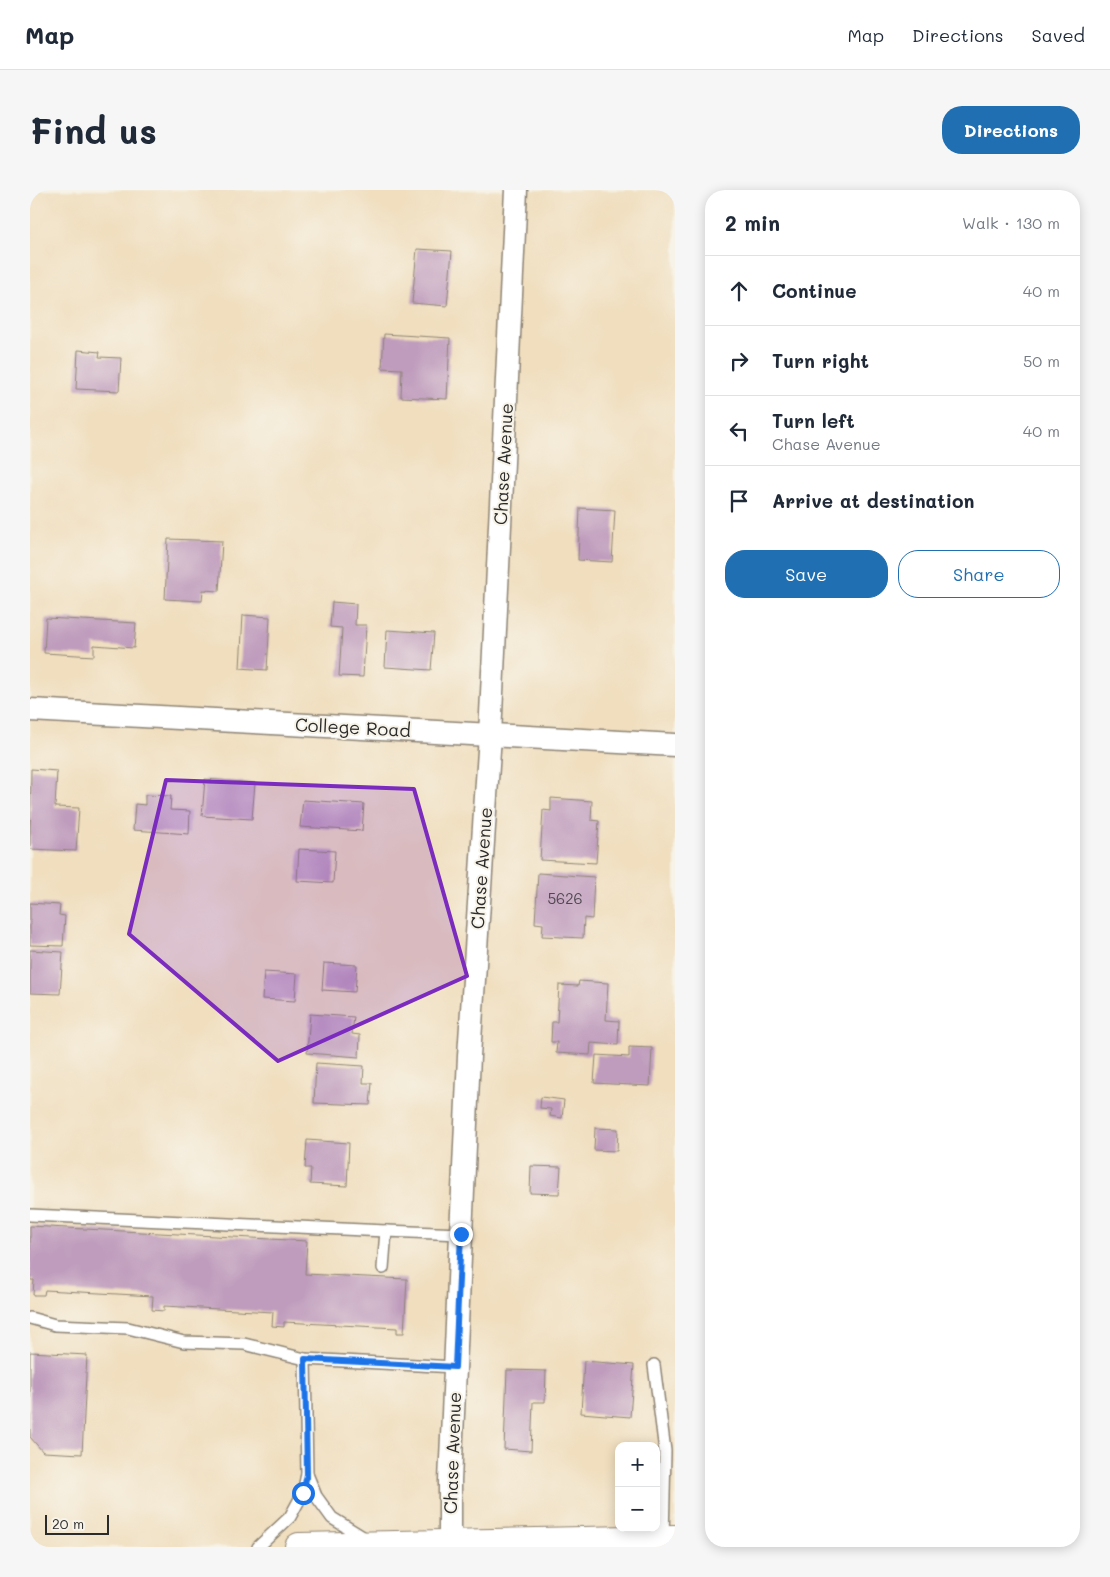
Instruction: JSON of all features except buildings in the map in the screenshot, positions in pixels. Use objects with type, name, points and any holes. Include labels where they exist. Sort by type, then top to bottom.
[{"type":"main road","points":[[299,1547],[669,1539]]},
{"type":"street","name":"Chase Avenue","points":[[450,1545],[450,1480],[469,1056],[490,735],[516,190]]},
{"type":"street","name":"College Road","points":[[30,710],[675,745]]},
{"type":"lane","points":[[30,1215],[461,1234]]},
{"type":"lane","points":[[383,1268],[386,1231]]},
{"type":"lane","points":[[30,1318],[55,1325],[128,1328],[184,1342],[244,1344],[305,1359],[455,1367]]},
{"type":"lane","points":[[258,1547],[290,1517],[303,1493],[307,1474],[305,1359]]},
{"type":"lane","points":[[654,1365],[665,1451],[669,1539]]},
{"type":"lane","points":[[307,1474],[316,1496],[332,1518],[374,1545]]},
{"type":"highlighted area","points":[[166,780],[414,789],[467,976],[278,1061],[129,934]]},
{"type":"route","points":[[303,1493],[307,1474],[305,1359],[455,1367],[461,1234]]}]
